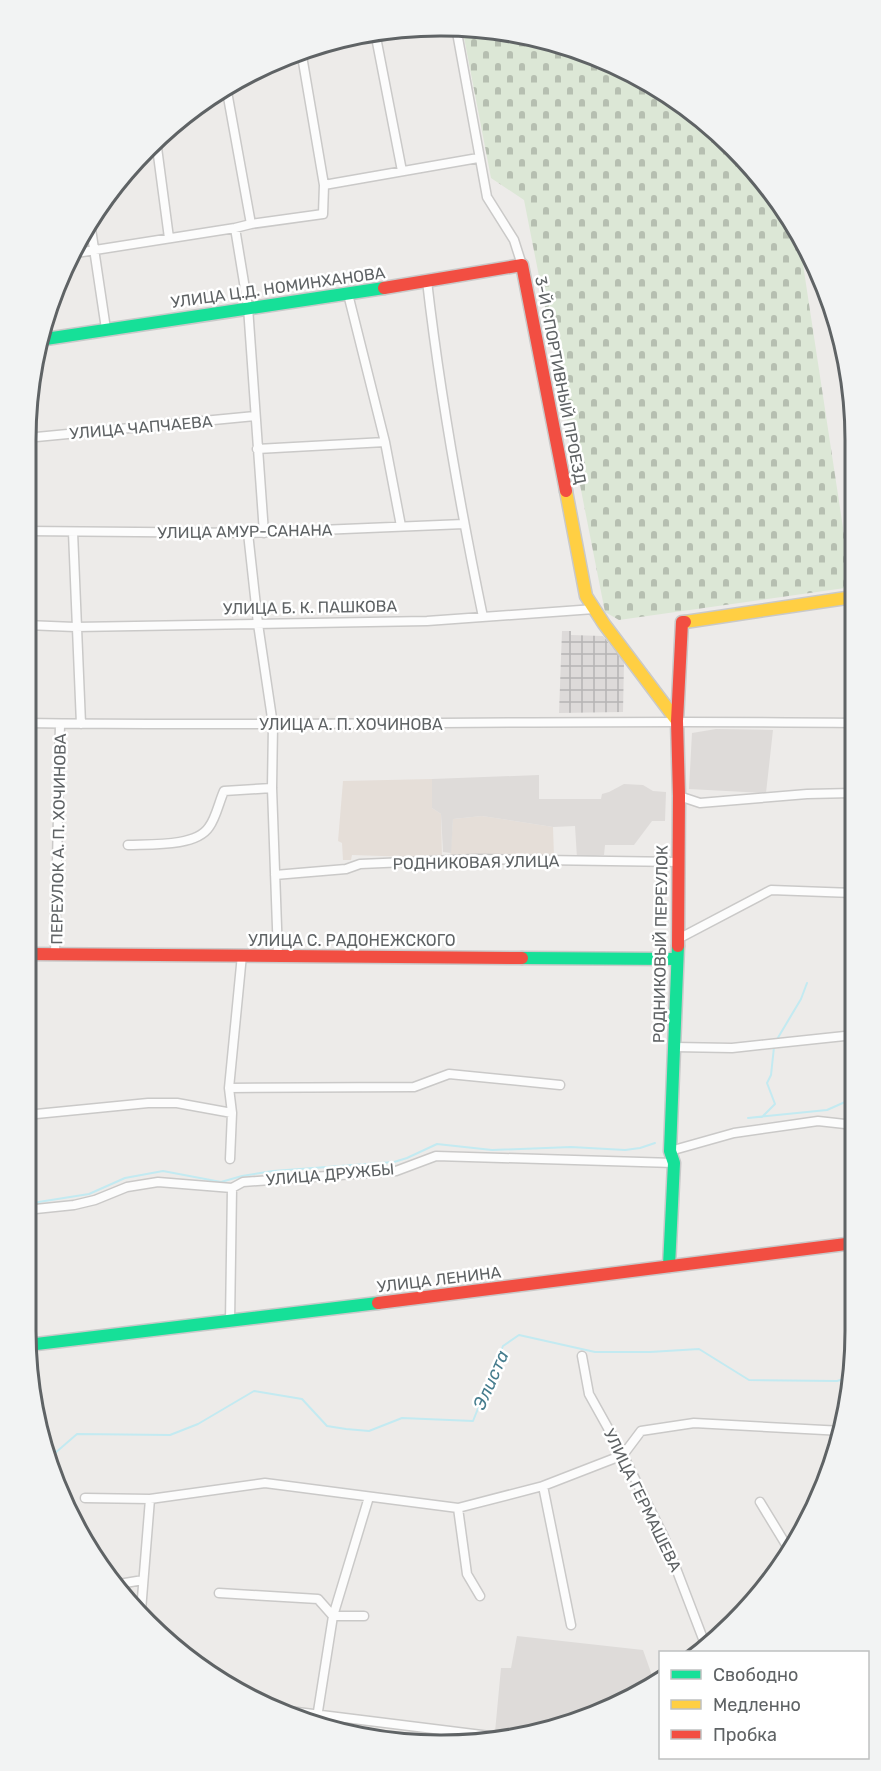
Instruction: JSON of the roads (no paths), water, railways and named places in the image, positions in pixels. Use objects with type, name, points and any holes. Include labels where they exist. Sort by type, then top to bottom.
[{"type":"street","name":"3-Й СПОРТИВНЫЙ ПРОЕЗД","points":[[458,37],[478,158],[487,197],[514,240],[522,266],[586,596],[677,721]]},
{"type":"street","points":[[377,41],[402,171]]},
{"type":"street","points":[[83,252],[323,214],[324,185],[303,60]]},
{"type":"street","points":[[228,96],[251,224]]},
{"type":"street","points":[[157,151],[169,238]]},
{"type":"street","points":[[324,185],[478,158]]},
{"type":"street","points":[[235,228],[248,307],[264,533]]},
{"type":"street","points":[[92,234],[106,329]]},
{"type":"street","name":"УЛИЦА Ц.Д. НОМИНХАНОВА","points":[[49,338],[522,266]]},
{"type":"street","points":[[427,281],[436,357],[464,524],[483,617]]},
{"type":"street","points":[[348,294],[385,442],[401,526]]},
{"type":"street","name":"УЛИЦА ЧАПЧАЕВА","points":[[36,437],[255,416]]},
{"type":"street","points":[[257,449],[385,442]]},
{"type":"street","name":"УЛИЦА АМУР-САНАНА","points":[[36,531],[264,533],[464,524]]},
{"type":"street","name":"ПЕРЕУЛОК А. П. ХОЧИНОВА","points":[[73,532],[75,627],[81,724]]},
{"type":"street","points":[[248,533],[258,624],[273,724],[272,788],[278,955]]},
{"type":"street","name":"РОДНИКОВЫЙ ПЕРЕУЛОК","points":[[670,1270],[679,862],[677,721],[682,622],[845,598]]},
{"type":"street","name":"УЛИЦА Б. К. ПАШКОВА","points":[[36,625],[75,627],[427,621],[594,609]]},
{"type":"street","name":"УЛИЦА А. П. ХОЧИНОВА","points":[[36,723],[677,721],[845,723]]},
{"type":"street","name":"ПЕРЕУЛОК А. П. ХОЧИНОВА","points":[[55,954],[60,724]]},
{"type":"street","points":[[128,845],[189,841],[202,835],[210,827],[224,792],[272,788]]},
{"type":"street","points":[[679,796],[700,803],[845,793]]},
{"type":"street","name":"РОДНИКОВАЯ УЛИЦА","points":[[275,875],[346,869],[360,864],[476,859],[679,862]]},
{"type":"street","points":[[678,939],[771,891],[845,893]]},
{"type":"street","name":"УЛИЦА С. РАДОНЕЖСКОГО","points":[[36,954],[677,959]]},
{"type":"street","points":[[230,1159],[232,1113],[230,1088],[242,955]]},
{"type":"street","points":[[674,1047],[732,1048],[845,1036]]},
{"type":"street","points":[[230,1088],[414,1087],[449,1074],[560,1085]]},
{"type":"street","points":[[36,1114],[148,1103],[177,1103],[232,1113]]},
{"type":"street","name":"УЛИЦА ДРУЖБЫ","points":[[36,1209],[74,1205],[127,1187],[158,1182],[232,1188],[243,1182],[396,1171],[436,1156],[672,1157],[734,1133],[818,1121],[845,1124]]},
{"type":"street","points":[[230,1322],[232,1188]]},
{"type":"street","name":"УЛИЦА ЛЕНИНА","points":[[37,1353],[670,1270],[845,1244]]},
{"type":"street","name":"УЛИЦА ЛЕНИНА","points":[[37,1344],[670,1270],[845,1252]]},
{"type":"street","name":"УЛИЦА ГЕРМАШЕВА","points":[[582,1356],[589,1394],[664,1537],[703,1638]]},
{"type":"street","points":[[85,1498],[150,1499],[265,1483],[458,1508],[543,1486],[623,1455],[641,1431],[694,1423],[832,1430]]},
{"type":"street","points":[[543,1486],[571,1625]]},
{"type":"street","points":[[317,1716],[333,1616],[369,1497]]},
{"type":"street","points":[[142,1603],[150,1499]]},
{"type":"street","points":[[760,1502],[785,1543]]},
{"type":"street","points":[[458,1508],[466,1574],[480,1596]]},
{"type":"street","points":[[124,1582],[143,1580]]},
{"type":"street","points":[[219,1593],[318,1599],[333,1616],[364,1616]]},
{"type":"street","points":[[343,1723],[465,1734]]},
{"type":"waterway","points":[[776,1041],[801,999],[807,983]]},
{"type":"waterway","points":[[762,1117],[775,1104],[767,1083],[771,1075],[774,1047]]},
{"type":"waterway","points":[[748,1118],[827,1110],[845,1102]]},
{"type":"waterway","points":[[36,1202],[89,1194],[125,1178],[163,1171],[221,1182],[273,1171],[394,1162],[437,1144],[492,1150],[571,1147],[625,1150],[655,1143]]},
{"type":"waterway","name":"Элиста","points":[[55,1453],[77,1434],[170,1435],[198,1424],[254,1391],[302,1399],[327,1426],[346,1429],[369,1431],[402,1418],[473,1421],[503,1346],[519,1335],[595,1352],[699,1349],[749,1380],[842,1379]]}]
